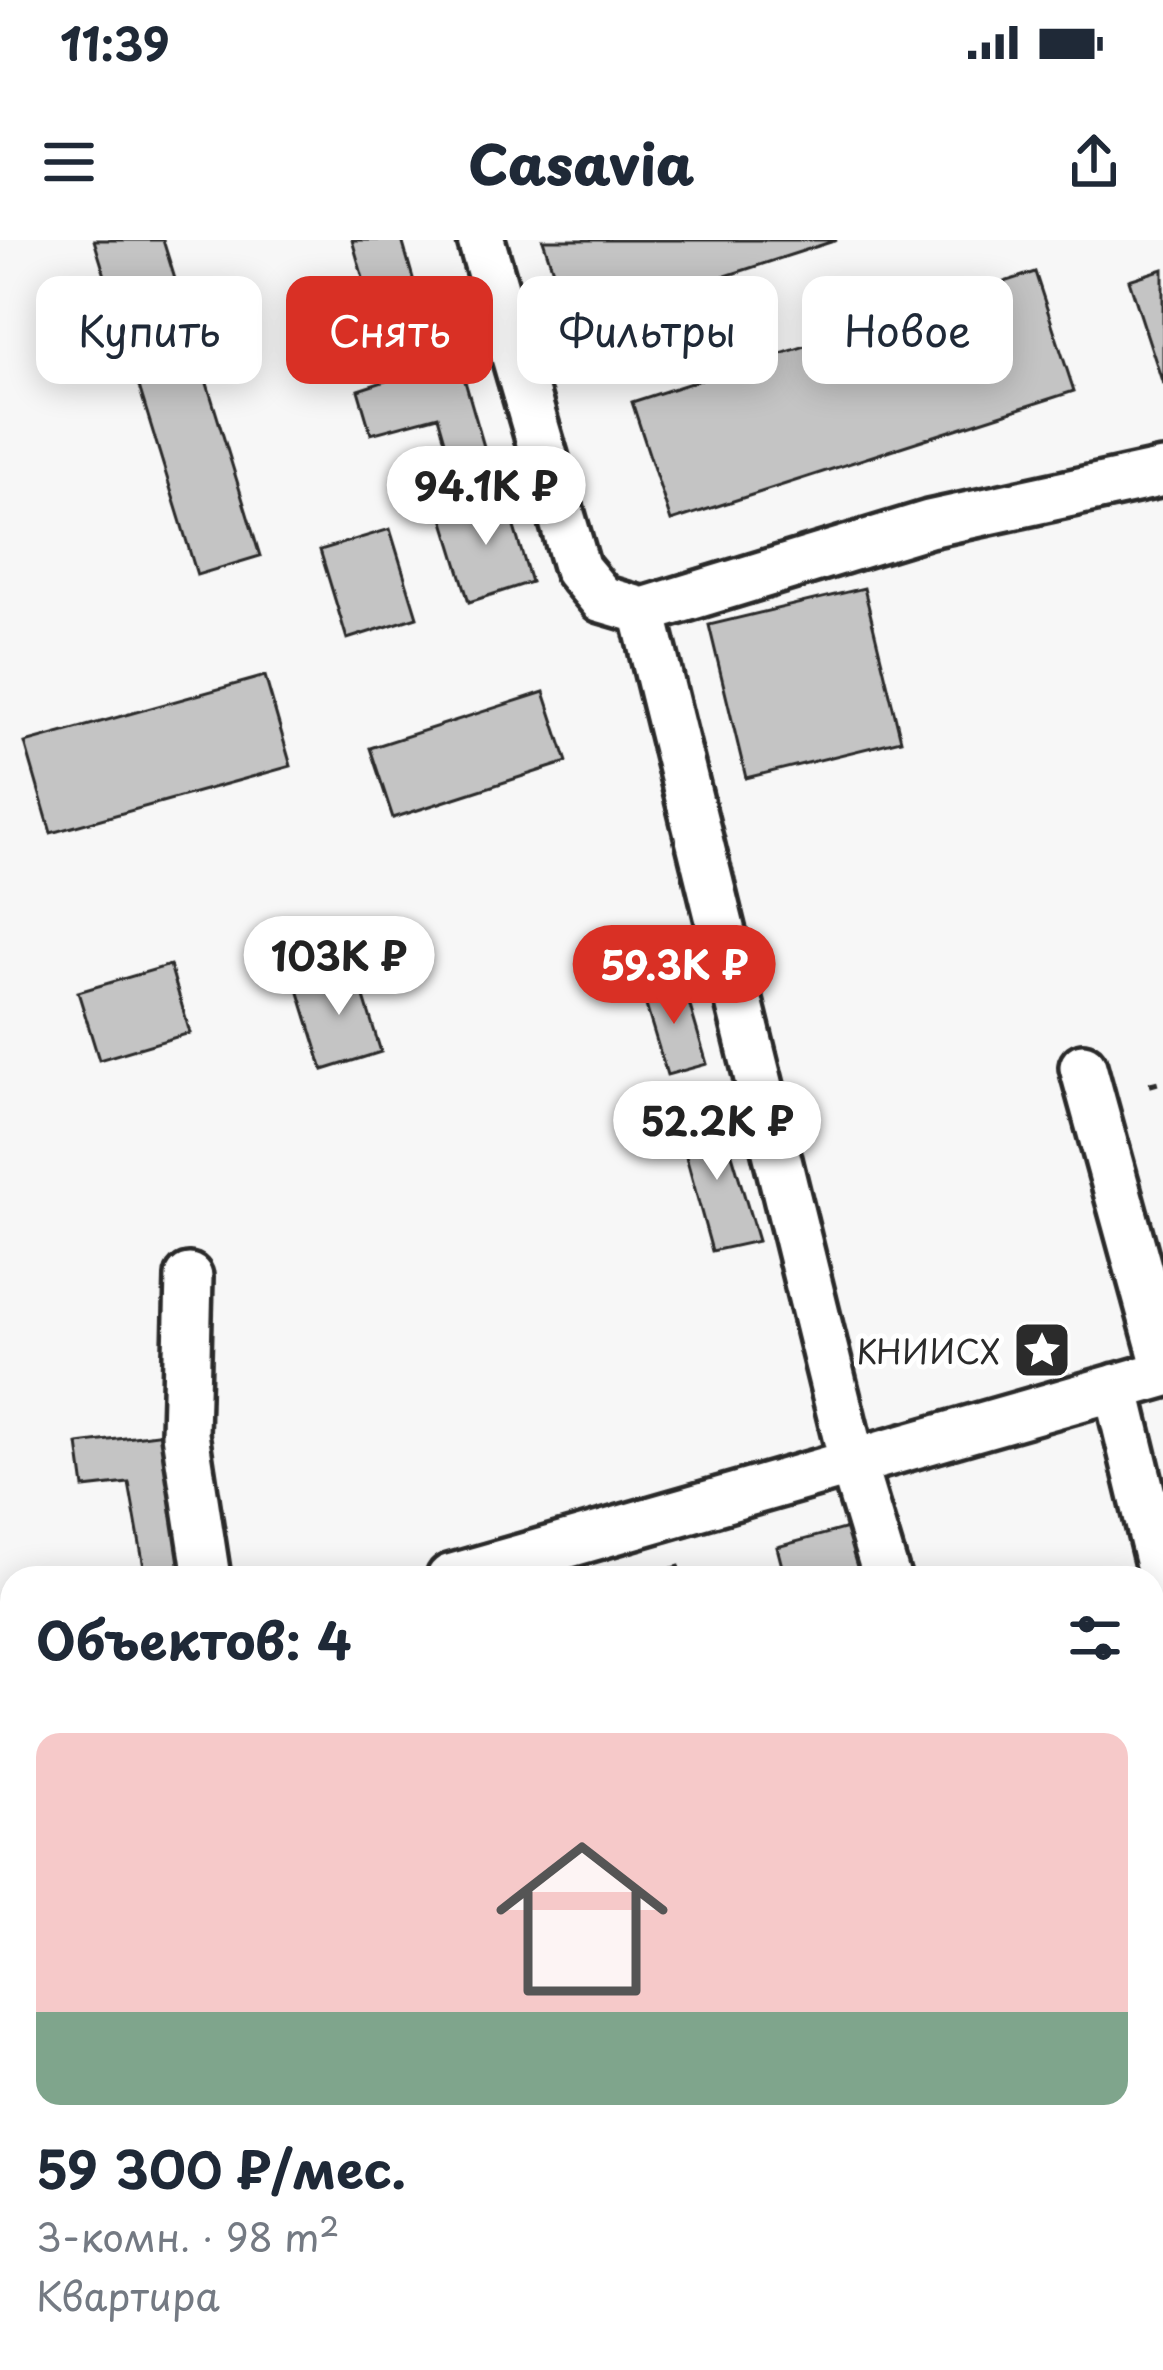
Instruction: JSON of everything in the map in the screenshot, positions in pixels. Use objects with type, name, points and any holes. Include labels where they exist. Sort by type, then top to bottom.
[{"type":"street","points":[[481,240],[577,569],[602,599],[643,611],[929,524],[1163,473]]},
{"type":"street","points":[[643,611],[853,1465],[883,1566]]},
{"type":"street","points":[[1083,1067],[1163,1358]]},
{"type":"street","points":[[189,1277],[184,1434],[205,1566]]},
{"type":"street","points":[[493,1566],[1163,1374]]},
{"type":"street","points":[[1116,1387],[1159,1566]]},
{"type":"path","points":[[1149,1085],[1163,1081]]},
{"type":"building","points":[[94,240],[163,240],[174,276],[105,276]]},
{"type":"building","points":[[352,240],[402,240],[412,276],[362,276]]},
{"type":"building","points":[[543,240],[837,240],[726,276],[555,276]]},
{"type":"building","points":[[1163,269],[1163,384],[1129,280]]},
{"type":"building","points":[[1035,272],[1074,391],[671,521],[632,402],[688,384],[778,384],[778,355],[802,347],[802,384],[1013,384],[1013,279]]},
{"type":"building","points":[[138,384],[207,384],[260,556],[197,575]]},
{"type":"building","points":[[377,384],[466,384],[494,481],[459,490],[438,416],[371,434],[358,390]]},
{"type":"building","points":[[504,495],[531,582],[469,602],[442,515]]},
{"type":"building","points":[[390,529],[417,617],[347,639],[320,550]]},
{"type":"building","points":[[864,588],[901,740],[746,778],[709,625]]},
{"type":"building","points":[[265,676],[291,766],[51,833],[25,743]]},
{"type":"building","points":[[544,692],[567,762],[393,818],[370,748]]},
{"type":"building","points":[[170,965],[190,1033],[99,1060],[78,992]]},
{"type":"building","points":[[354,965],[381,1052],[323,1070],[296,983]]},
{"type":"building","points":[[682,979],[707,1064],[667,1075],[641,989]]},
{"type":"building","points":[[720,1114],[758,1241],[712,1251],[677,1124]]},
{"type":"building","points":[[165,1433],[187,1564],[144,1566],[129,1483],[84,1488],[78,1444]]},
{"type":"building","points":[[858,1525],[869,1566],[782,1566],[777,1547]]},
{"type":"place","name":"КНИИСХ","points":[[1042,1350]]}]
